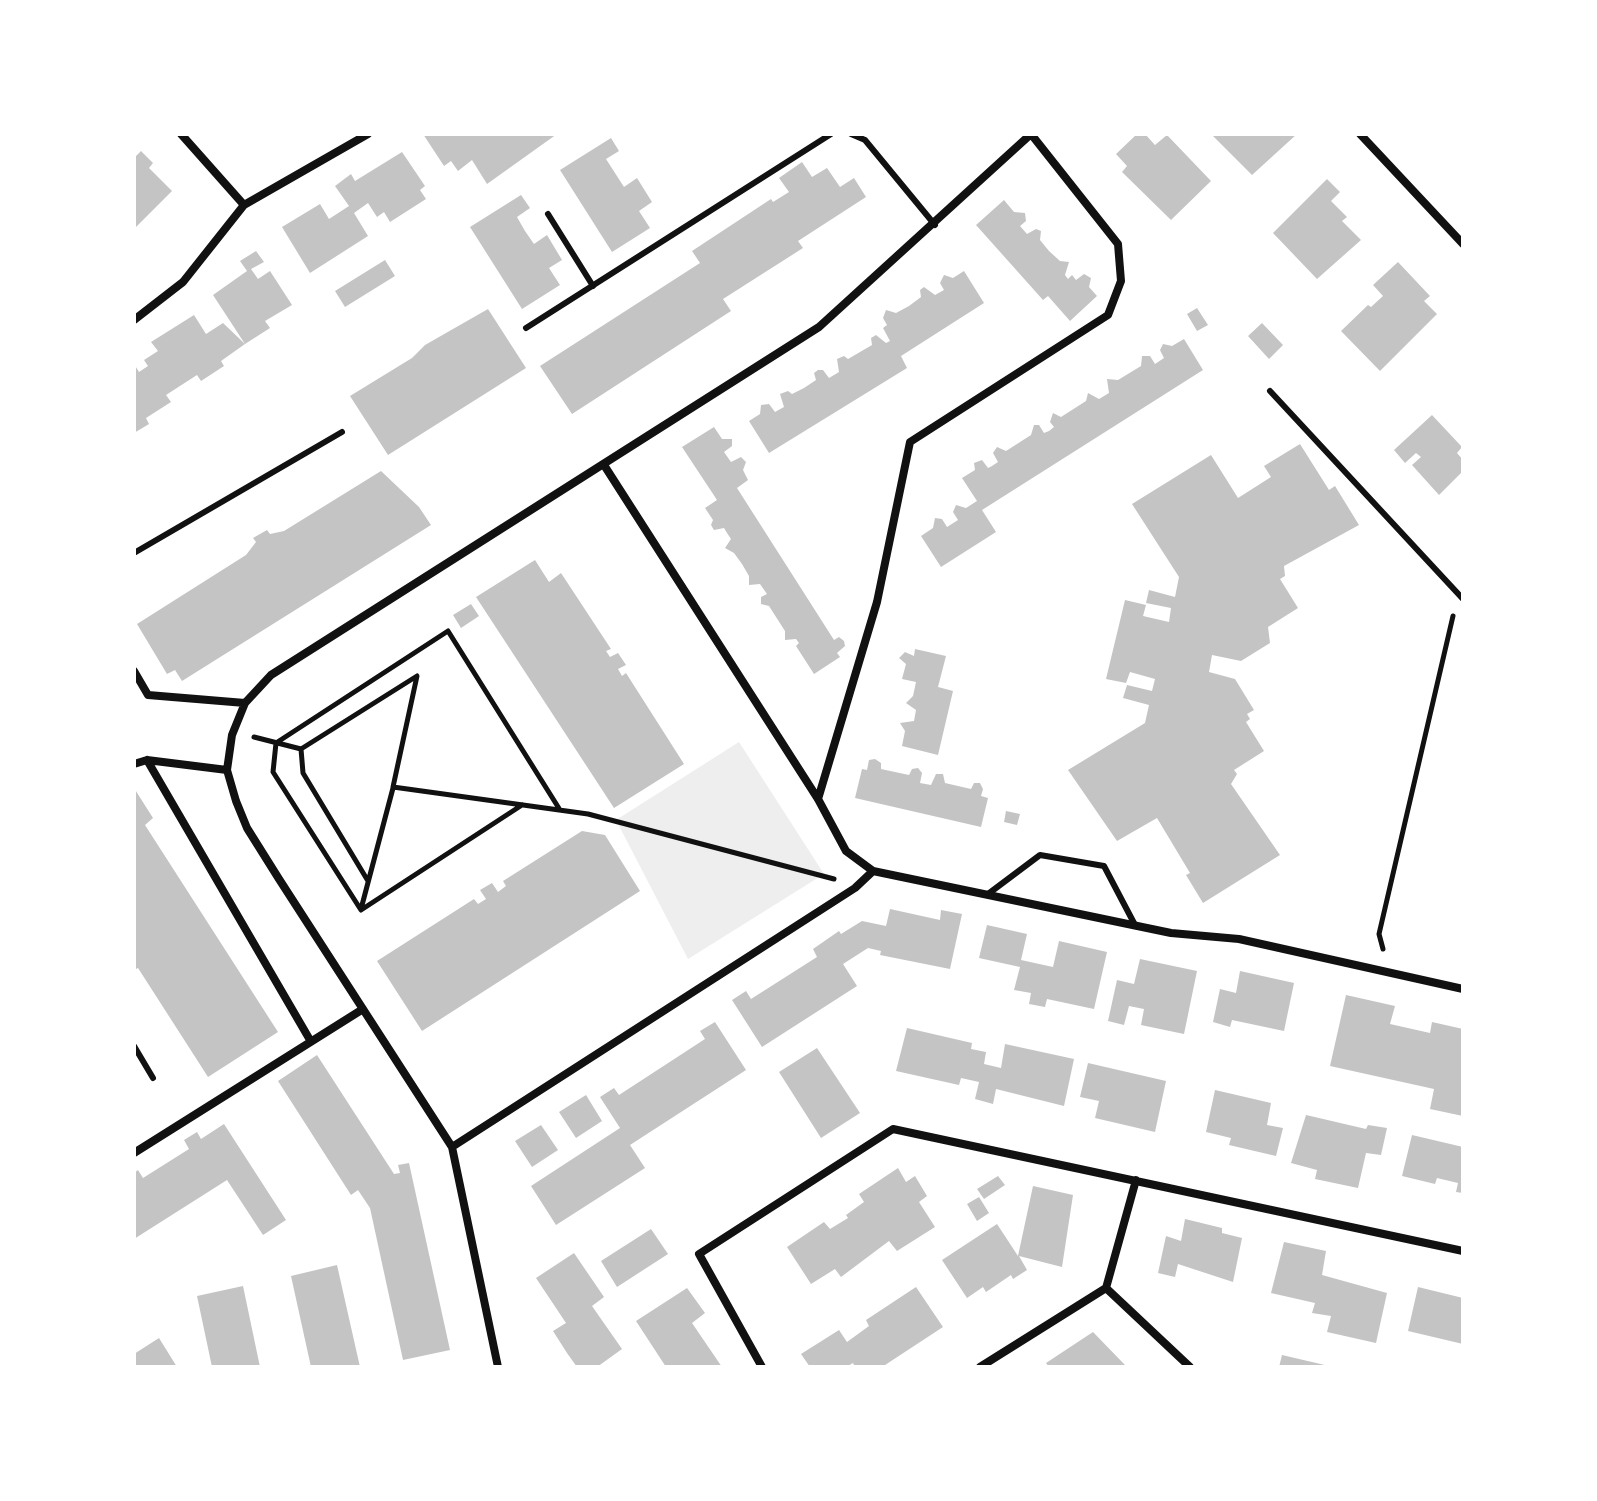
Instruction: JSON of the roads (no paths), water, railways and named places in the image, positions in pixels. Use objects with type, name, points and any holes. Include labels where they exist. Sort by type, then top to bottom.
[{"type":"street","points":[[181,134],[244,205]]},
{"type":"street","points":[[134,320],[183,282],[244,205],[368,134]]},
{"type":"street","points":[[498,1367],[452,1147],[247,828],[227,770],[232,735],[245,703],[271,675],[819,327],[935,225],[1031,134],[1118,244],[1121,281],[1108,315],[910,442],[877,602],[818,799]]},
{"type":"street","points":[[1360,134],[1463,244]]},
{"type":"street","points":[[604,465],[818,799],[846,851],[873,871],[1171,933],[1239,939],[1463,989]]},
{"type":"street","points":[[134,671],[148,695],[245,703]]},
{"type":"street","points":[[134,764],[147,760],[227,770]]},
{"type":"street","points":[[147,760],[310,1040]]},
{"type":"street","points":[[452,1147],[855,888],[873,871]]},
{"type":"street","points":[[134,1153],[363,1009]]},
{"type":"street","points":[[762,1367],[699,1254],[893,1129],[1463,1251]]},
{"type":"street","points":[[980,1367],[1106,1288],[1136,1180]]},
{"type":"street","points":[[1106,1288],[1190,1367]]},
{"type":"lane","points":[[526,328],[831,134]]},
{"type":"lane","points":[[851,134],[865,140],[935,225]]},
{"type":"lane","points":[[548,214],[593,286]]},
{"type":"lane","points":[[1270,391],[1461,596]]},
{"type":"lane","points":[[134,553],[342,432]]},
{"type":"lane","points":[[988,894],[1040,855],[1104,866],[1135,925]]},
{"type":"lane","points":[[134,1046],[153,1078]]}]
